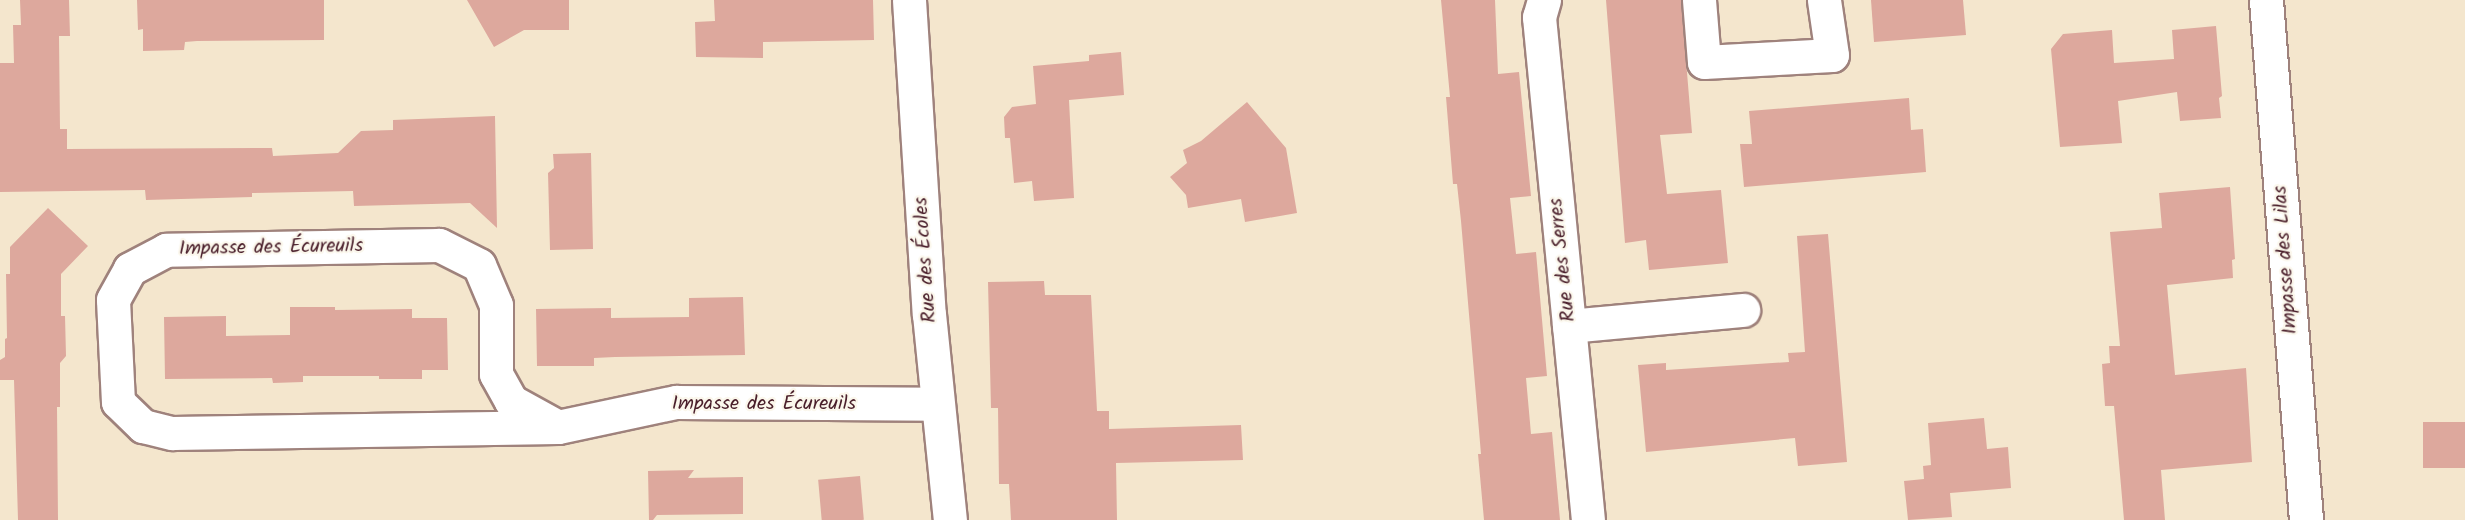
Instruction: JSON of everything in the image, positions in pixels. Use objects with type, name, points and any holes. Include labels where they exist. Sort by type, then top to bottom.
[{"type":"street","name":"Rue des Écoles","points":[[909,0],[937,404],[950,520]]},
{"type":"street","name":"Rue des Serres","points":[[1544,0],[1539,17],[1588,520]]},
{"type":"street","points":[[1699,0],[1704,62],[1832,55],[1824,0]]},
{"type":"street","name":"Impasse des Lilas","points":[[2266,0],[2306,520]]},
{"type":"street","name":"Impasse des Écureuils","points":[[558,427],[512,401],[496,374],[496,305],[479,265],[439,245],[166,250],[130,269],[112,300],[118,402],[143,426],[172,433],[558,427],[676,402],[937,404]]},
{"type":"street","points":[[1569,326],[1743,310]]},
{"type":"building","points":[[20,0],[69,0],[70,36],[59,36],[60,129],[67,129],[67,149],[272,148],[273,156],[338,153],[361,131],[393,130],[393,120],[495,116],[497,228],[470,203],[354,206],[353,191],[252,193],[252,197],[146,200],[145,190],[0,192],[0,63],[14,63],[13,25],[21,25]]},
{"type":"building","points":[[137,0],[324,0],[324,40],[197,41],[185,42],[184,50],[143,51],[143,29],[138,30]]},
{"type":"building","points":[[467,0],[569,0],[569,30],[524,30],[494,47]]},
{"type":"building","points":[[714,0],[873,0],[874,40],[763,42],[763,58],[696,57],[695,22],[715,21]]},
{"type":"building","points":[[1441,0],[1495,0],[1498,74],[1519,72],[1531,196],[1510,198],[1516,254],[1536,252],[1547,376],[1526,378],[1531,434],[1552,432],[1560,520],[1484,520],[1478,454],[1481,454],[1461,221],[1457,184],[1453,184],[1446,97],[1450,97]]},
{"type":"building","points":[[1606,0],[1681,0],[1692,133],[1660,135],[1667,194],[1721,190],[1728,263],[1649,270],[1646,240],[1625,243]]},
{"type":"building","points":[[1871,0],[1963,0],[1966,35],[1874,42]]},
{"type":"building","points":[[2216,26],[2222,96],[2219,98],[2221,118],[2180,121],[2177,92],[2118,101],[2122,143],[2060,147],[2051,49],[2063,34],[2112,30],[2114,63],[2174,59],[2172,30]]},
{"type":"building","points":[[1121,52],[1124,95],[1069,100],[1074,198],[1034,201],[1032,181],[1014,183],[1010,138],[1005,138],[1004,117],[1012,107],[1036,104],[1033,66],[1089,61],[1089,55]]},
{"type":"building","points":[[1909,98],[1911,130],[1923,129],[1926,172],[1744,187],[1740,144],[1752,144],[1749,111]]},
{"type":"building","points":[[1247,102],[1286,148],[1297,213],[1245,222],[1241,199],[1188,208],[1186,195],[1170,177],[1187,163],[1183,150],[1201,141]]},
{"type":"building","points":[[591,153],[593,249],[550,250],[548,173],[554,168],[553,154]]},
{"type":"building","points":[[2230,187],[2235,259],[2232,260],[2233,278],[2167,285],[2175,375],[2246,368],[2252,462],[2161,470],[2165,520],[2124,520],[2114,406],[2105,406],[2102,364],[2110,363],[2109,346],[2120,346],[2110,232],[2162,228],[2159,193]]},
{"type":"building","points":[[48,208],[88,246],[61,274],[61,316],[65,316],[66,356],[60,363],[60,407],[57,407],[58,520],[18,520],[14,380],[0,380],[0,360],[5,357],[5,339],[7,338],[6,274],[10,274],[10,247]]},
{"type":"building","points":[[1828,234],[1847,462],[1798,466],[1795,438],[1646,452],[1638,365],[1666,363],[1666,370],[1789,362],[1788,353],[1805,352],[1797,236]]},
{"type":"building","points":[[1044,281],[1045,295],[1091,295],[1097,411],[1109,411],[1109,429],[1241,425],[1243,460],[1116,463],[1117,520],[1011,520],[1009,484],[999,484],[998,408],[991,408],[988,282]]},
{"type":"building","points":[[743,297],[745,355],[594,358],[594,366],[537,366],[536,309],[611,308],[611,318],[689,317],[689,298]]},
{"type":"building","points":[[290,307],[335,307],[335,310],[412,309],[412,318],[447,318],[448,370],[422,370],[422,379],[379,379],[379,376],[303,376],[303,382],[273,383],[272,378],[165,379],[164,317],[226,316],[226,336],[290,335]]},
{"type":"building","points":[[1984,418],[1987,449],[2008,447],[2011,488],[1950,493],[1952,517],[1908,520],[1904,481],[1924,479],[1923,466],[1931,465],[1928,423]]},
{"type":"building","points":[[2423,422],[2465,422],[2465,468],[2423,468]]},
{"type":"building","points":[[694,470],[688,478],[743,477],[743,514],[657,515],[653,520],[649,520],[648,471]]},
{"type":"building","points":[[860,476],[864,520],[822,520],[818,480]]}]
